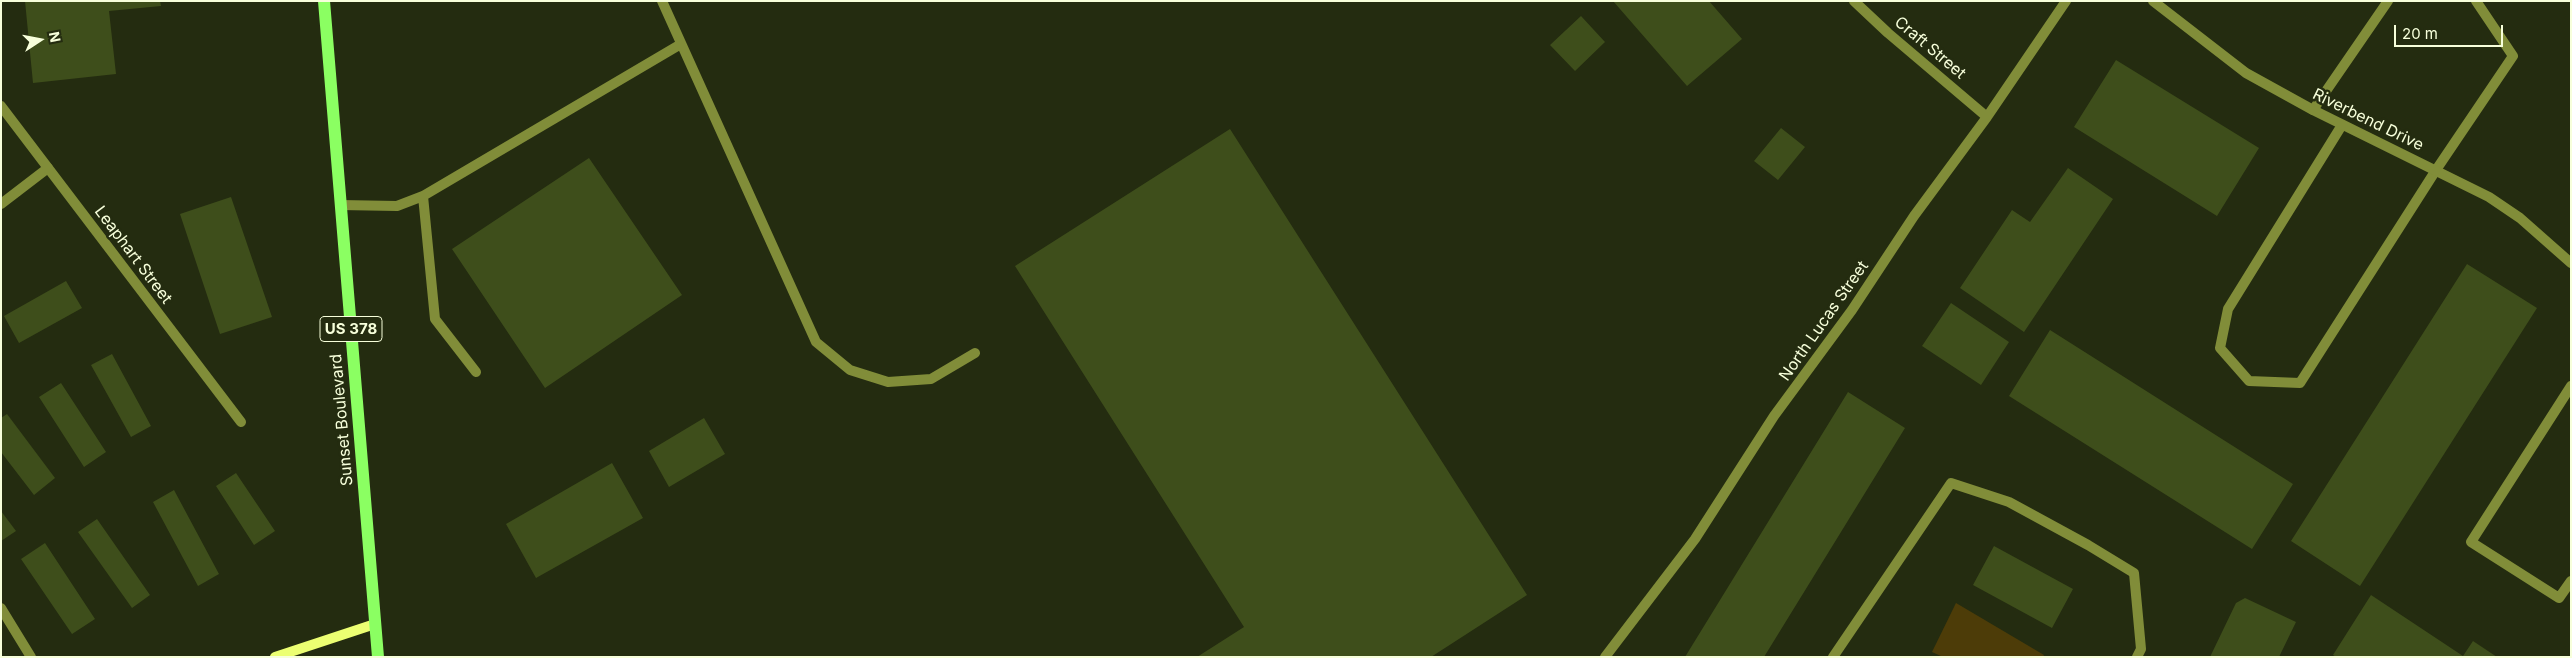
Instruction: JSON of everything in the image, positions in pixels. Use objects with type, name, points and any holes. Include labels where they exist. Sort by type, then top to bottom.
[{"type":"main road","name":"Sunset Boulevard","points":[[324,1],[378,657]]},
{"type":"street","points":[[662,1],[816,342],[850,370],[888,382],[931,379],[975,353]]},
{"type":"street","name":"Craft Street","points":[[1854,1],[1888,33],[1987,117]]},
{"type":"street","name":"North Lucas Street","points":[[1606,657],[1694,539],[1774,416],[1852,310],[1914,216],[1987,117],[2066,1]]},
{"type":"street","name":"Riverbend Drive","points":[[2153,1],[2246,73],[2342,125],[2489,197],[2504,207],[2571,263]]},
{"type":"street","points":[[2313,110],[2388,1]]},
{"type":"street","points":[[2342,125],[2228,309],[2220,348],[2249,381],[2300,383],[2436,170],[2513,56],[2476,1]]},
{"type":"street","points":[[340,205],[396,206],[423,196],[681,44]]},
{"type":"street","name":"Leaphart Street","points":[[1,106],[241,422]]},
{"type":"street","points":[[1,204],[48,168]]},
{"type":"street","points":[[423,196],[435,320],[476,372]]},
{"type":"street","points":[[2571,386],[2471,542],[2559,598],[2571,581]]},
{"type":"street","points":[[1833,657],[1951,483],[2009,502],[2088,545],[2134,573],[2141,649],[2137,657]]},
{"type":"street","points":[[1,608],[31,657]]},
{"type":"street","points":[[275,657],[375,624]]},
{"type":"shaded area","points":[[1956,603],[2044,655],[2043,657],[1943,657],[1932,652]]},
{"type":"building","points":[[25,1],[160,1],[161,6],[109,11],[116,74],[33,83]]},
{"type":"building","points":[[1613,1],[1709,1],[1742,39],[1687,86]]},
{"type":"building","points":[[1581,16],[1605,42],[1575,71],[1550,45]]},
{"type":"building","points":[[2116,60],[2259,148],[2217,216],[2074,127]]},
{"type":"building","points":[[1781,128],[1805,147],[1778,180],[1754,161]]},
{"type":"building","points":[[1230,129],[1527,595],[1431,657],[1197,657],[1244,627],[1015,266]]},
{"type":"building","points":[[589,158],[682,295],[545,388],[452,249]]},
{"type":"building","points":[[2068,168],[2113,199],[2024,332],[1960,288],[2012,210],[2030,222]]},
{"type":"building","points":[[231,197],[272,317],[220,334],[180,214]]},
{"type":"building","points":[[2467,264],[2537,308],[2360,586],[2291,541]]},
{"type":"building","points":[[66,281],[82,308],[19,343],[4,316]]},
{"type":"building","points":[[1951,303],[2009,342],[1981,385],[1922,346]]},
{"type":"building","points":[[2050,330],[2293,484],[2252,549],[2009,396]]},
{"type":"building","points":[[112,354],[151,426],[131,437],[91,365]]},
{"type":"building","points":[[61,383],[106,452],[84,467],[39,397]]},
{"type":"building","points":[[1848,392],[1905,428],[1764,657],[1685,657]]},
{"type":"building","points":[[7,414],[55,478],[34,495],[1,452],[1,418]]},
{"type":"building","points":[[704,418],[725,454],[669,487],[649,451]]},
{"type":"building","points":[[612,463],[643,518],[536,578],[506,524]]},
{"type":"building","points":[[236,473],[275,531],[254,545],[216,486]]},
{"type":"building","points":[[174,490],[219,574],[198,586],[153,502]]},
{"type":"building","points":[[1,511],[16,531],[1,541]]},
{"type":"building","points":[[97,519],[150,595],[132,608],[78,532]]},
{"type":"building","points":[[45,543],[95,619],[72,634],[21,559]]},
{"type":"building","points":[[1994,546],[2073,589],[2052,628],[1973,585]]},
{"type":"building","points":[[2371,595],[2463,656],[2473,641],[2497,657],[2336,657],[2333,655]]},
{"type":"building","points":[[2245,598],[2296,622],[2279,657],[2210,657],[2236,603]]}]
